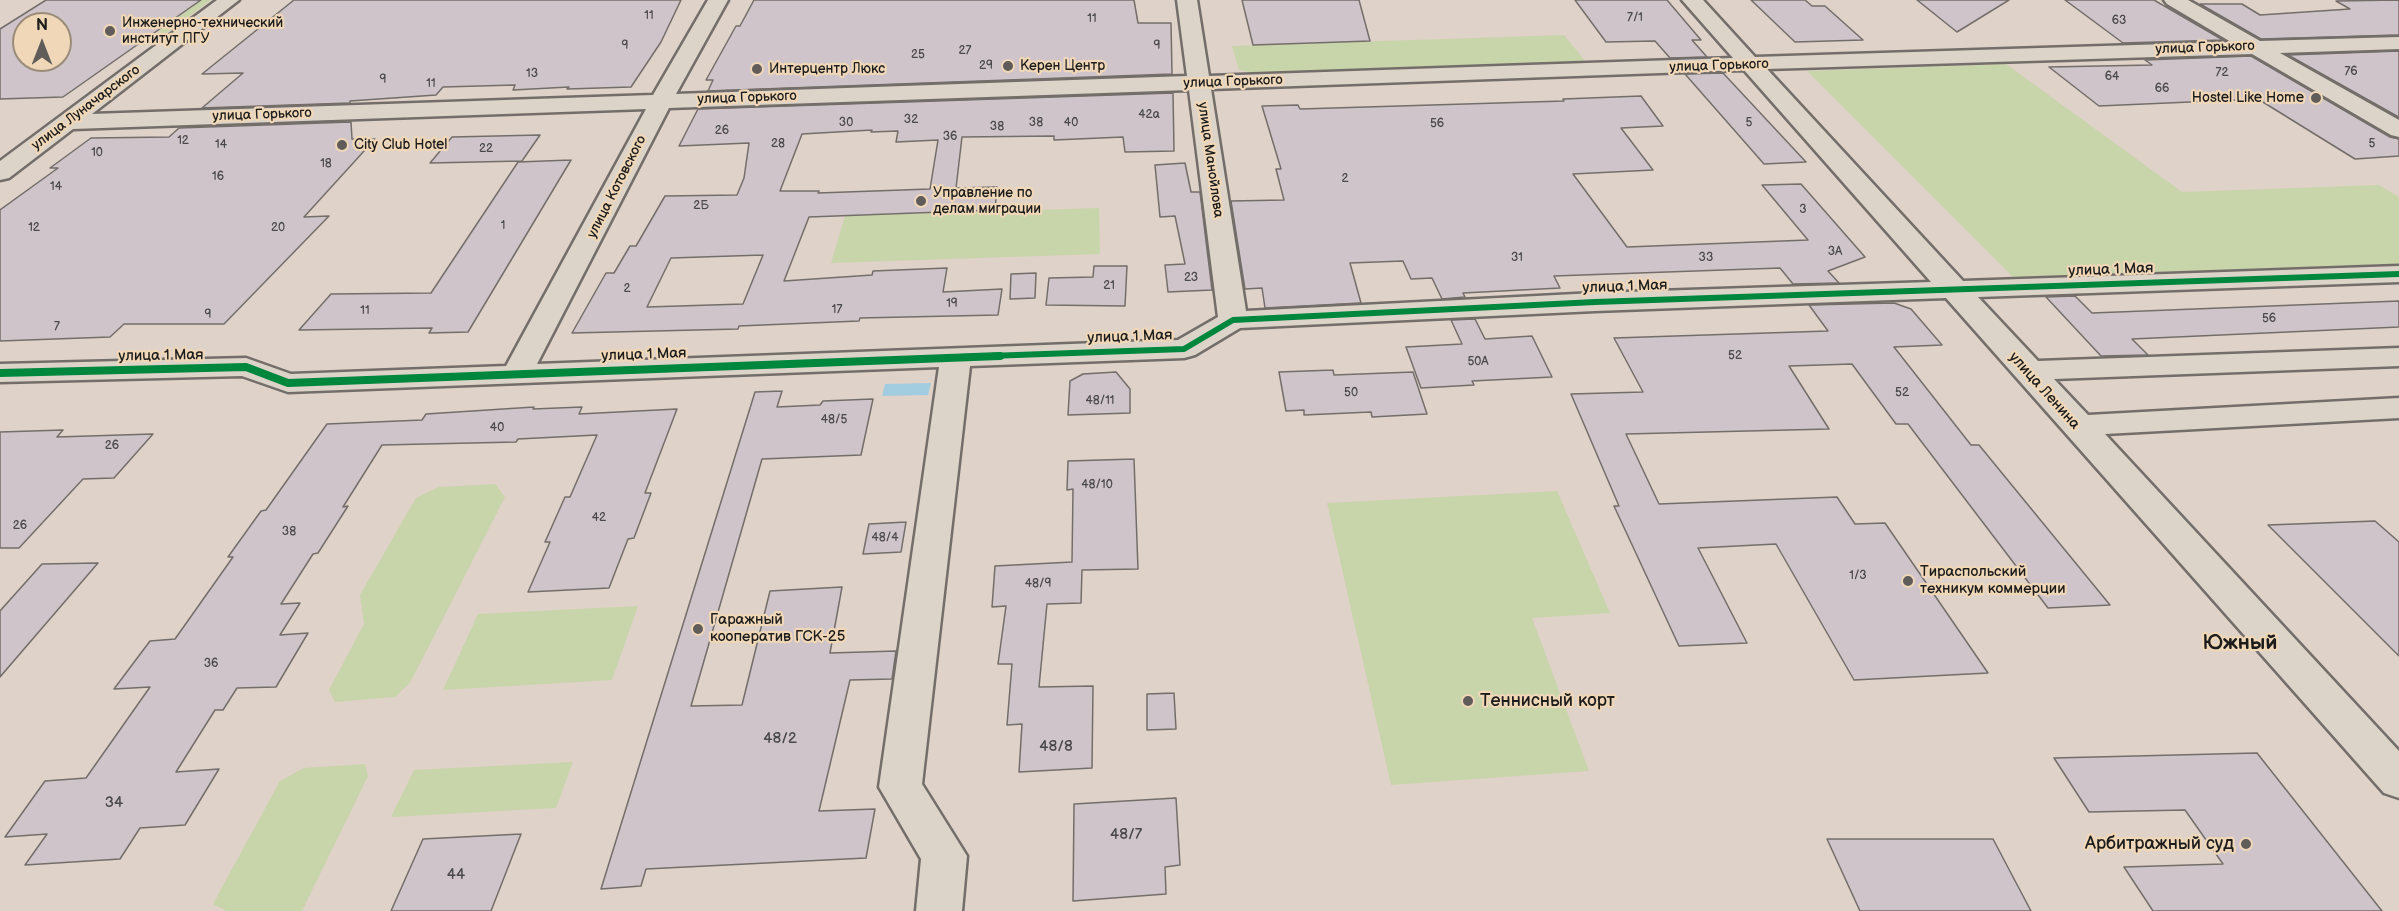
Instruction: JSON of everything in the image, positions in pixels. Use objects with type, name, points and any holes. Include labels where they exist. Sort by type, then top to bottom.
[{"type":"street","name":"улица Луначарского","points":[[0,173],[229,0]]},
{"type":"street","name":"улица Котовского","points":[[517,374],[614,194],[661,101],[718,0]]},
{"type":"street","name":"улица Манойлова","points":[[1187,0],[1233,320]]},
{"type":"street","name":"улица Ленина","points":[[1692,0],[2399,780]]},
{"type":"street","points":[[2174,0],[2399,130]]},
{"type":"street","name":"улица Горького","points":[[67,122],[2399,43]]},
{"type":"street","name":"улица 1 Мая","points":[[0,373],[246,367],[288,383],[1184,349],[1233,320],[1595,302],[2399,274]]},
{"type":"street","points":[[939,911],[944,856],[900,787],[956,357]]},
{"type":"street","points":[[2026,371],[2399,357]]},
{"type":"street","points":[[2076,426],[2399,408]]},
{"type":"green space","points":[[201,0],[211,0],[152,44],[141,45]]},
{"type":"green space","points":[[1564,35],[1586,62],[1255,73],[1239,70],[1232,46]]},
{"type":"green space","points":[[2006,64],[2182,192],[2379,185],[2399,197],[2399,264],[2013,277],[1807,71]]},
{"type":"green space","points":[[1099,208],[1100,254],[831,263],[845,216]]},
{"type":"green space","points":[[495,484],[505,497],[410,683],[395,697],[335,702],[329,690],[364,624],[360,595],[416,498],[439,487]]},
{"type":"green space","name":"Теннисный корт","points":[[1557,491],[1610,613],[1532,618],[1589,771],[1391,785],[1327,503]]},
{"type":"green space","points":[[638,606],[612,680],[443,690],[478,614]]},
{"type":"green space","points":[[573,762],[556,808],[391,817],[414,770]]},
{"type":"green space","points":[[365,764],[368,776],[302,911],[227,911],[213,904],[280,781],[304,768]]},
{"type":"water","points":[[931,383],[928,395],[882,396],[885,384]]},
{"type":"building","points":[[46,0],[201,0],[63,97],[0,99],[0,29],[12,21],[12,72],[72,72],[72,12],[27,12]]},
{"type":"building","points":[[294,0],[681,0],[661,42],[631,87],[513,90],[515,85],[443,87],[436,95],[350,101],[350,103],[202,108],[243,73],[202,74]]},
{"type":"building","points":[[754,0],[1134,0],[1138,23],[1171,23],[1172,74],[708,91],[713,80],[706,80],[736,26],[740,26]]},
{"type":"building","points":[[1242,0],[1359,0],[1370,41],[1253,45]]},
{"type":"building","points":[[1575,0],[1667,0],[1701,40],[1692,40],[1707,57],[1670,58],[1655,41],[1606,42]]},
{"type":"building","points":[[1751,0],[1805,0],[1812,6],[1825,6],[1863,40],[1795,42]]},
{"type":"building","points":[[1917,0],[2009,0],[1957,32]]},
{"type":"building","points":[[2065,0],[2154,0],[2223,40],[2123,43]]},
{"type":"building","points":[[2399,0],[2399,35],[2261,39],[2200,4],[2242,4],[2260,15],[2350,9],[2336,1]]},
{"type":"building","points":[[2399,51],[2399,117],[2288,55]]},
{"type":"building","points":[[2251,56],[2390,137],[2399,139],[2399,156],[2355,159],[2258,99],[2099,106],[2049,67],[2152,65],[2145,60]]},
{"type":"building","points":[[1723,73],[1806,162],[1764,164],[1685,74]]},
{"type":"building","points":[[1173,93],[1174,151],[1125,152],[1123,137],[1054,140],[1054,136],[962,137],[956,188],[997,187],[995,210],[809,217],[784,281],[872,275],[873,271],[947,268],[943,292],[1002,289],[998,315],[860,318],[859,321],[739,326],[738,329],[572,333],[606,273],[614,273],[630,246],[636,246],[665,196],[737,195],[744,178],[749,143],[679,146],[698,109]],"holes":[[[872,130],[871,132],[898,131],[896,142],[938,140],[930,189],[818,193],[819,191],[780,191],[802,134]],[[763,255],[743,304],[647,307],[671,258]]]},
{"type":"building","points":[[1641,96],[1663,126],[1621,128],[1653,170],[1573,174],[1627,247],[1808,240],[1762,185],[1801,184],[1865,257],[1828,271],[1839,283],[1793,284],[1780,268],[1554,276],[1560,288],[1463,293],[1465,297],[1442,299],[1432,278],[1411,279],[1403,261],[1350,263],[1361,303],[1265,308],[1262,288],[1245,289],[1231,201],[1284,200],[1276,169],[1281,169],[1262,106],[1298,105],[1300,109],[1564,101],[1563,99]]},
{"type":"building","points":[[351,122],[352,139],[375,139],[304,217],[329,216],[224,324],[124,324],[110,337],[0,341],[0,210],[58,168],[50,168],[91,138],[169,137],[179,128]]},
{"type":"building","points":[[540,135],[522,161],[430,163],[452,137]]},
{"type":"building","points":[[571,160],[468,332],[429,333],[432,328],[299,330],[331,294],[431,293],[518,162]]},
{"type":"building","points":[[1185,163],[1191,192],[1200,192],[1212,290],[1168,292],[1165,265],[1185,264],[1175,216],[1160,217],[1155,165]]},
{"type":"building","points":[[1094,266],[1127,266],[1125,306],[1046,305],[1049,278],[1093,277]]},
{"type":"building","points":[[1036,273],[1035,298],[1010,299],[1011,274]]},
{"type":"building","points":[[2075,296],[2092,313],[2399,301],[2399,327],[2132,339],[2148,355],[2101,356],[2046,297]]},
{"type":"building","points":[[1894,303],[1911,309],[1942,345],[1894,347],[1971,445],[1979,445],[2110,605],[2048,608],[1908,424],[1896,424],[1852,364],[1789,366],[1829,429],[1626,434],[1659,504],[1837,497],[1855,524],[1885,523],[1988,673],[1854,680],[1776,544],[1698,548],[1747,643],[1679,646],[1614,506],[1619,506],[1571,394],[1643,392],[1614,338],[1828,331],[1809,305]]},
{"type":"building","points":[[1475,319],[1485,339],[1532,336],[1552,377],[1472,381],[1474,385],[1421,388],[1406,347],[1462,344],[1451,320]]},
{"type":"building","points":[[1333,370],[1334,375],[1413,372],[1427,414],[1372,417],[1371,412],[1304,415],[1304,410],[1286,411],[1279,372]]},
{"type":"building","points":[[1116,372],[1130,389],[1130,413],[1068,415],[1070,381],[1083,374]]},
{"type":"building","points":[[782,391],[777,407],[820,405],[823,401],[873,399],[861,455],[762,459],[691,706],[742,705],[770,591],[842,587],[830,653],[896,651],[892,679],[850,680],[819,811],[875,809],[866,858],[646,869],[641,886],[601,889],[755,392]]},
{"type":"building","points":[[534,407],[533,409],[582,407],[579,414],[677,409],[645,493],[651,493],[634,538],[628,539],[609,588],[528,592],[550,542],[545,542],[565,497],[570,497],[597,435],[518,439],[516,442],[382,445],[343,507],[348,506],[318,553],[313,554],[281,604],[300,603],[280,635],[308,633],[276,687],[237,688],[223,710],[215,710],[176,772],[219,769],[185,825],[140,828],[120,859],[25,865],[47,834],[5,837],[45,781],[86,778],[150,687],[114,689],[150,641],[175,639],[233,557],[228,557],[261,511],[266,510],[327,424],[422,420],[426,414]]},
{"type":"building","points":[[63,430],[57,437],[153,434],[114,478],[83,479],[19,548],[0,548],[0,432]]},
{"type":"building","points":[[1134,459],[1138,569],[1082,570],[1081,603],[1047,604],[1039,687],[1093,686],[1092,768],[1019,772],[1022,724],[1007,725],[1012,664],[998,664],[1006,606],[992,607],[995,566],[1072,562],[1073,489],[1067,490],[1068,461]]},
{"type":"building","points":[[2375,521],[2399,542],[2399,656],[2268,525]]},
{"type":"building","points":[[906,522],[901,552],[863,554],[869,524]]},
{"type":"building","points":[[98,563],[0,677],[0,611],[42,564]]},
{"type":"building","points":[[1174,693],[1176,729],[1147,730],[1147,694]]},
{"type":"building","points":[[2257,753],[2382,911],[2153,911],[2124,867],[2223,864],[2185,810],[2089,812],[2054,758]]},
{"type":"building","points":[[1176,798],[1180,865],[1165,867],[1166,894],[1073,901],[1074,804]]},
{"type":"building","points":[[521,834],[491,911],[391,911],[423,839]]},
{"type":"building","points":[[1827,839],[1993,839],[2031,911],[1860,911]]},
{"type":"cycle path","points":[[0,373],[246,367],[288,383],[1184,349],[1233,320],[1595,302],[2399,274]]},
{"type":"place","name":"Инженерно-технический институт ПГУ","points":[[110,31]]},
{"type":"place","name":"Керен Центр","points":[[1008,66]]},
{"type":"place","name":"Интерцентр Люкс","points":[[757,69]]},
{"type":"place","name":"Hostel Like Home","points":[[2316,98]]},
{"type":"place","name":"City Club Hotel","points":[[342,145]]},
{"type":"place","name":"Управление по делам миграции","points":[[921,201]]},
{"type":"place","name":"Тираспольский техникум коммерции","points":[[1908,581]]},
{"type":"place","name":"Гаражный кооператив ГСК-25","points":[[698,629]]},
{"type":"place","name":"Теннисный корт","points":[[1468,701]]},
{"type":"place","name":"Арбитражный суд","points":[[2246,844]]},
{"type":"district","name":"Южный","points":[[2240,644]]}]
